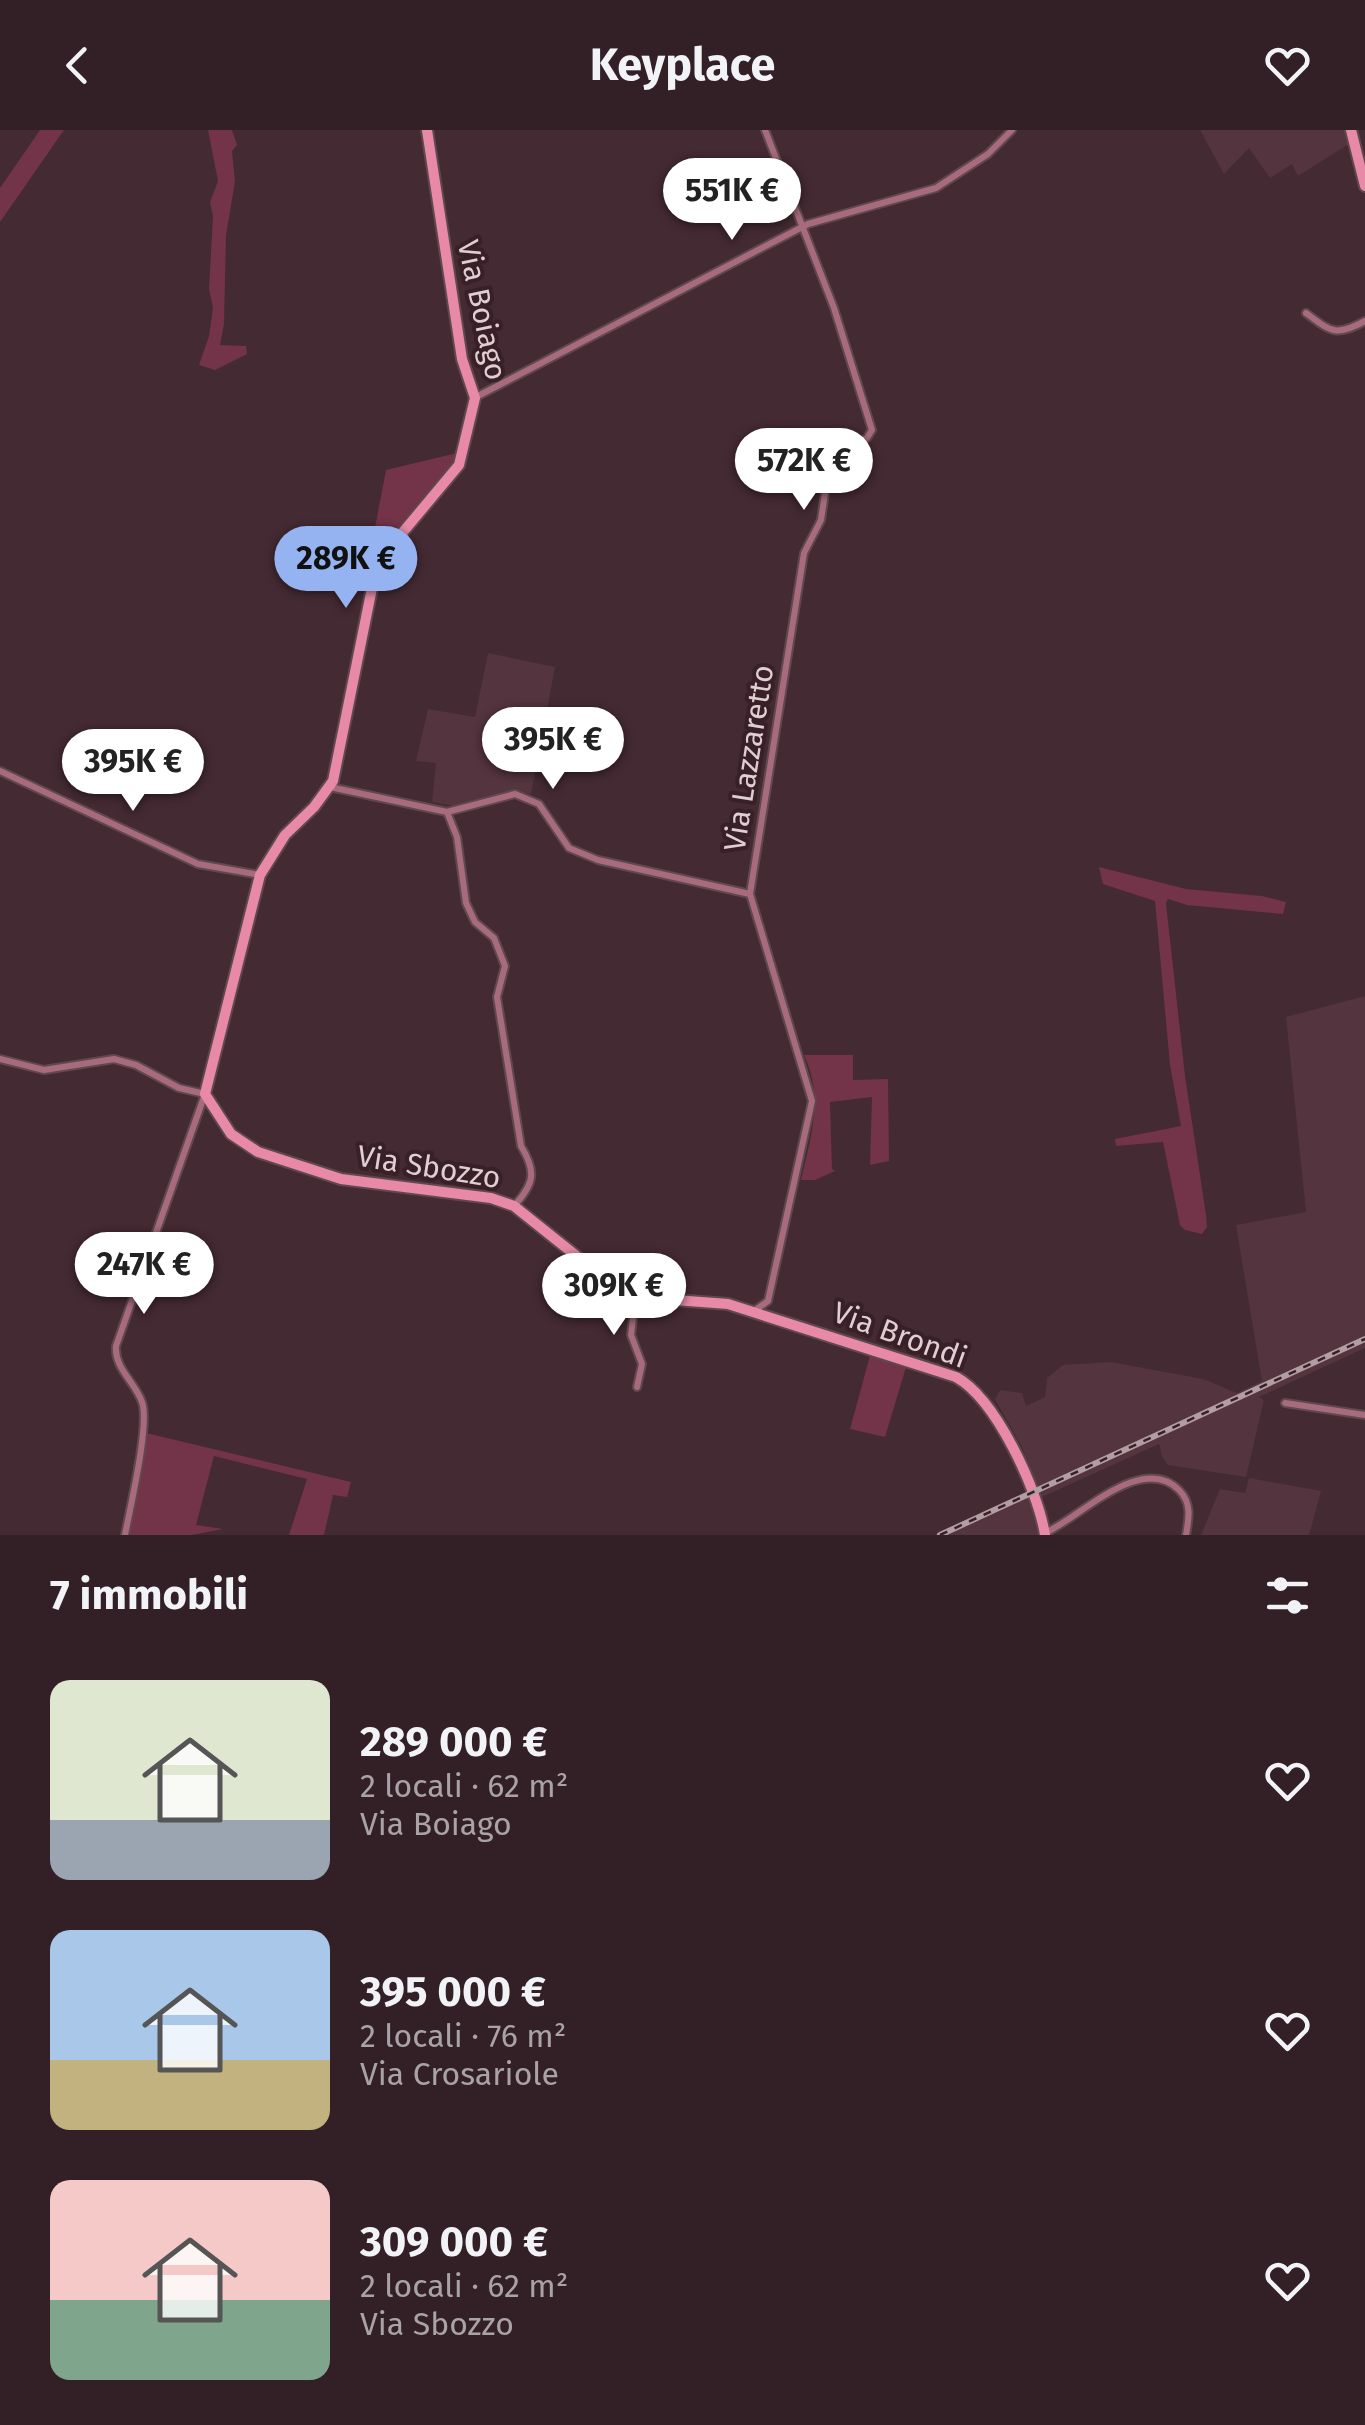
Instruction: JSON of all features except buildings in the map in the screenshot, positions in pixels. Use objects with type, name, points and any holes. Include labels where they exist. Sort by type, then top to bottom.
[{"type":"street","name":"Via Boiago","points":[[205,1094],[260,875],[285,835],[330,787],[373,583],[393,544],[459,465],[475,398],[462,358],[426,130]]},
{"type":"street","points":[[764,130],[803,226]]},
{"type":"street","points":[[475,398],[803,226],[936,188],[988,154],[1012,130]]},
{"type":"street","points":[[1351,130],[1365,186]]},
{"type":"street","name":"Via Lazzaretto","points":[[753,1312],[768,1301],[812,1101],[750,894],[804,553],[821,520],[828,473],[846,448],[867,438],[872,430],[834,308],[803,226]]},
{"type":"street","points":[[1306,314],[1329,330],[1339,332],[1365,321]]},
{"type":"street","points":[[0,772],[198,864],[260,875]]},
{"type":"street","points":[[330,787],[447,812],[515,794],[539,804],[569,848],[583,854],[750,894]]},
{"type":"street","points":[[447,812],[457,836],[466,903],[475,922],[494,938],[505,966],[497,996],[522,1146],[534,1177],[529,1190],[514,1206]]},
{"type":"street","points":[[0,1059],[44,1070],[114,1059],[179,1088],[205,1094],[116,1346],[115,1356],[143,1403],[125,1535]]},
{"type":"street","name":"Via Sbozzo","points":[[205,1094],[231,1134],[258,1152],[341,1180],[452,1191],[514,1206],[610,1282],[642,1296]]},
{"type":"street","points":[[637,1386],[642,1364],[632,1336],[642,1296]]},
{"type":"street","name":"Via Brondi","points":[[642,1296],[728,1304],[939,1370],[972,1388],[986,1404],[1028,1478],[1045,1534]]},
{"type":"street","points":[[1285,1403],[1365,1416]]},
{"type":"street","points":[[1045,1534],[1098,1499],[1156,1476],[1166,1479],[1186,1498],[1186,1535]]},
{"type":"shaded area","points":[[40,130],[64,130],[0,222],[0,188]]},
{"type":"shaded area","points":[[208,130],[232,130],[237,145],[232,151],[235,181],[226,236],[220,345],[246,346],[247,354],[215,370],[199,365],[213,308],[209,289],[213,216],[210,202],[218,181]]},
{"type":"shaded area","points":[[1200,130],[1347,130],[1349,144],[1298,176],[1292,164],[1270,178],[1249,148],[1224,174]]},
{"type":"shaded area","points":[[461,452],[404,520],[376,564],[368,564],[386,470]]},
{"type":"shaded area","points":[[488,653],[555,667],[531,794],[519,792],[465,808],[432,802],[436,763],[416,761],[428,709],[475,717]]},
{"type":"shaded area","points":[[1099,867],[1186,889],[1286,902],[1283,914],[1187,905],[1168,899],[1166,903],[1185,1076],[1206,1215],[1207,1227],[1202,1234],[1180,1225],[1163,1142],[1116,1146],[1115,1139],[1181,1126],[1170,1065],[1155,901],[1103,884]]},
{"type":"shaded area","points":[[1365,996],[1365,1348],[1259,1397],[1264,1400],[1246,1477],[1168,1465],[1159,1444],[1042,1497],[1021,1445],[995,1399],[1000,1390],[1022,1393],[1026,1406],[1045,1397],[1047,1378],[1063,1365],[1111,1362],[1203,1379],[1237,1393],[1262,1381],[1236,1225],[1306,1212],[1286,1017]]},
{"type":"shaded area","points":[[804,1055],[853,1055],[853,1080],[888,1079],[889,1161],[870,1165],[872,1097],[830,1102],[835,1171],[815,1180],[801,1180],[812,1133],[814,1102]]},
{"type":"shaded area","points":[[871,1352],[907,1364],[885,1437],[850,1429]]},
{"type":"shaded area","points":[[142,1432],[351,1482],[347,1497],[333,1495],[324,1535],[289,1535],[307,1479],[214,1456],[196,1525],[223,1529],[192,1535],[126,1535]]},
{"type":"shaded area","points":[[1249,1478],[1321,1491],[1309,1535],[1201,1535],[1220,1489],[1245,1493]]},
{"type":"shaded area","points":[[1031,1491],[1042,1535],[935,1535]]},
{"type":"railway","points":[[940,1535],[1365,1339]]}]
